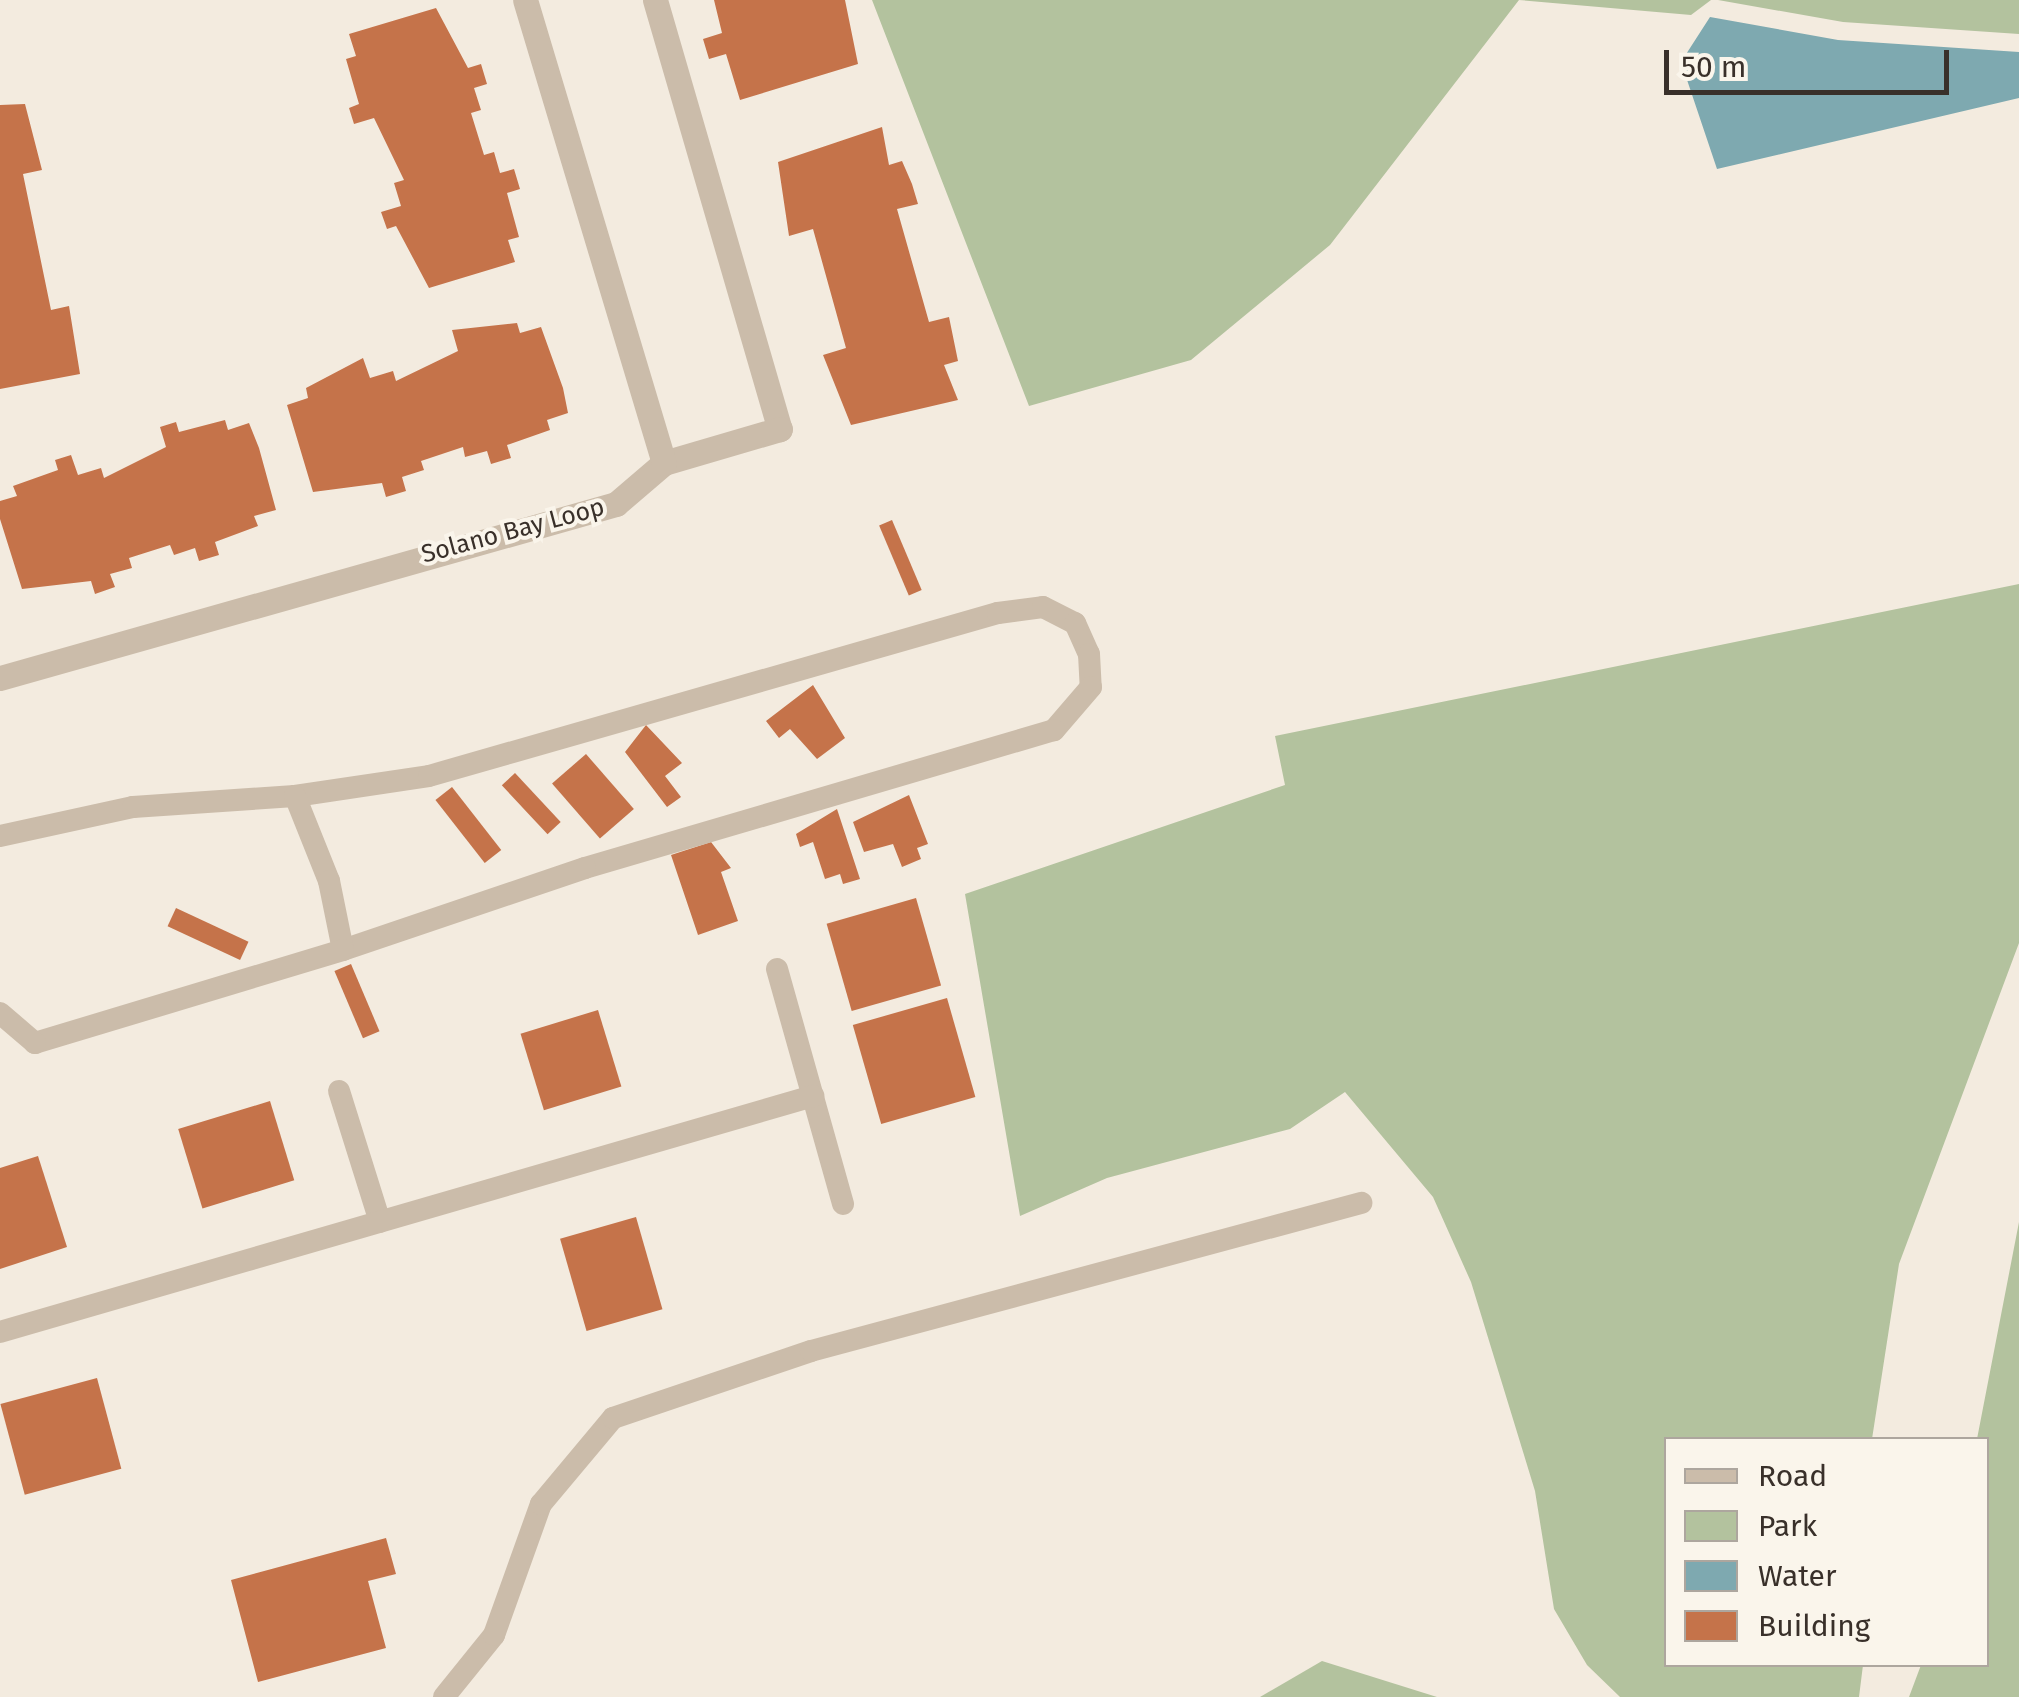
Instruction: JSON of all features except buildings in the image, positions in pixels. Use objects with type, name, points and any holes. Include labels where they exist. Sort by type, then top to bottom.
[{"type":"street","points":[[525,0],[664,463],[780,428],[655,0]]},
{"type":"street","name":"Solano Bay Loop","points":[[0,678],[616,504],[664,463]]},
{"type":"lane","points":[[0,836],[133,807],[294,796],[429,776],[998,614],[1044,607],[1075,624],[1089,654],[1091,687],[1054,730],[585,868],[343,950],[34,1043],[0,1013]]},
{"type":"lane","points":[[294,796],[329,882],[343,950]]},
{"type":"lane","points":[[777,969],[844,1204]]},
{"type":"lane","points":[[339,1091],[380,1222]]},
{"type":"lane","points":[[0,1332],[812,1096]]},
{"type":"lane","points":[[444,1697],[494,1634],[541,1504],[612,1418],[811,1350],[1361,1203]]},
{"type":"green space","points":[[872,0],[1519,0],[1330,245],[1191,360],[1029,406]]},
{"type":"green space","points":[[1519,0],[1711,0],[1691,15]]},
{"type":"green space","points":[[1718,0],[2019,0],[2019,34],[1843,22]]},
{"type":"green space","points":[[2019,584],[2019,943],[1899,1264],[1872,1437],[1664,1437],[1664,1667],[1863,1667],[1859,1697],[1620,1697],[1587,1665],[1554,1609],[1535,1491],[1471,1282],[1433,1197],[1345,1092],[1290,1129],[1107,1178],[1020,1216],[965,894],[1285,785],[1275,736]]},
{"type":"green space","points":[[2019,1222],[2019,1697],[1909,1697],[1920,1667],[1989,1667],[1989,1437],[1977,1437]]},
{"type":"green space","points":[[1322,1661],[1437,1697],[1260,1697]]},
{"type":"water","points":[[1710,17],[1838,40],[2019,52],[2019,98],[1717,169],[1681,62]]}]
